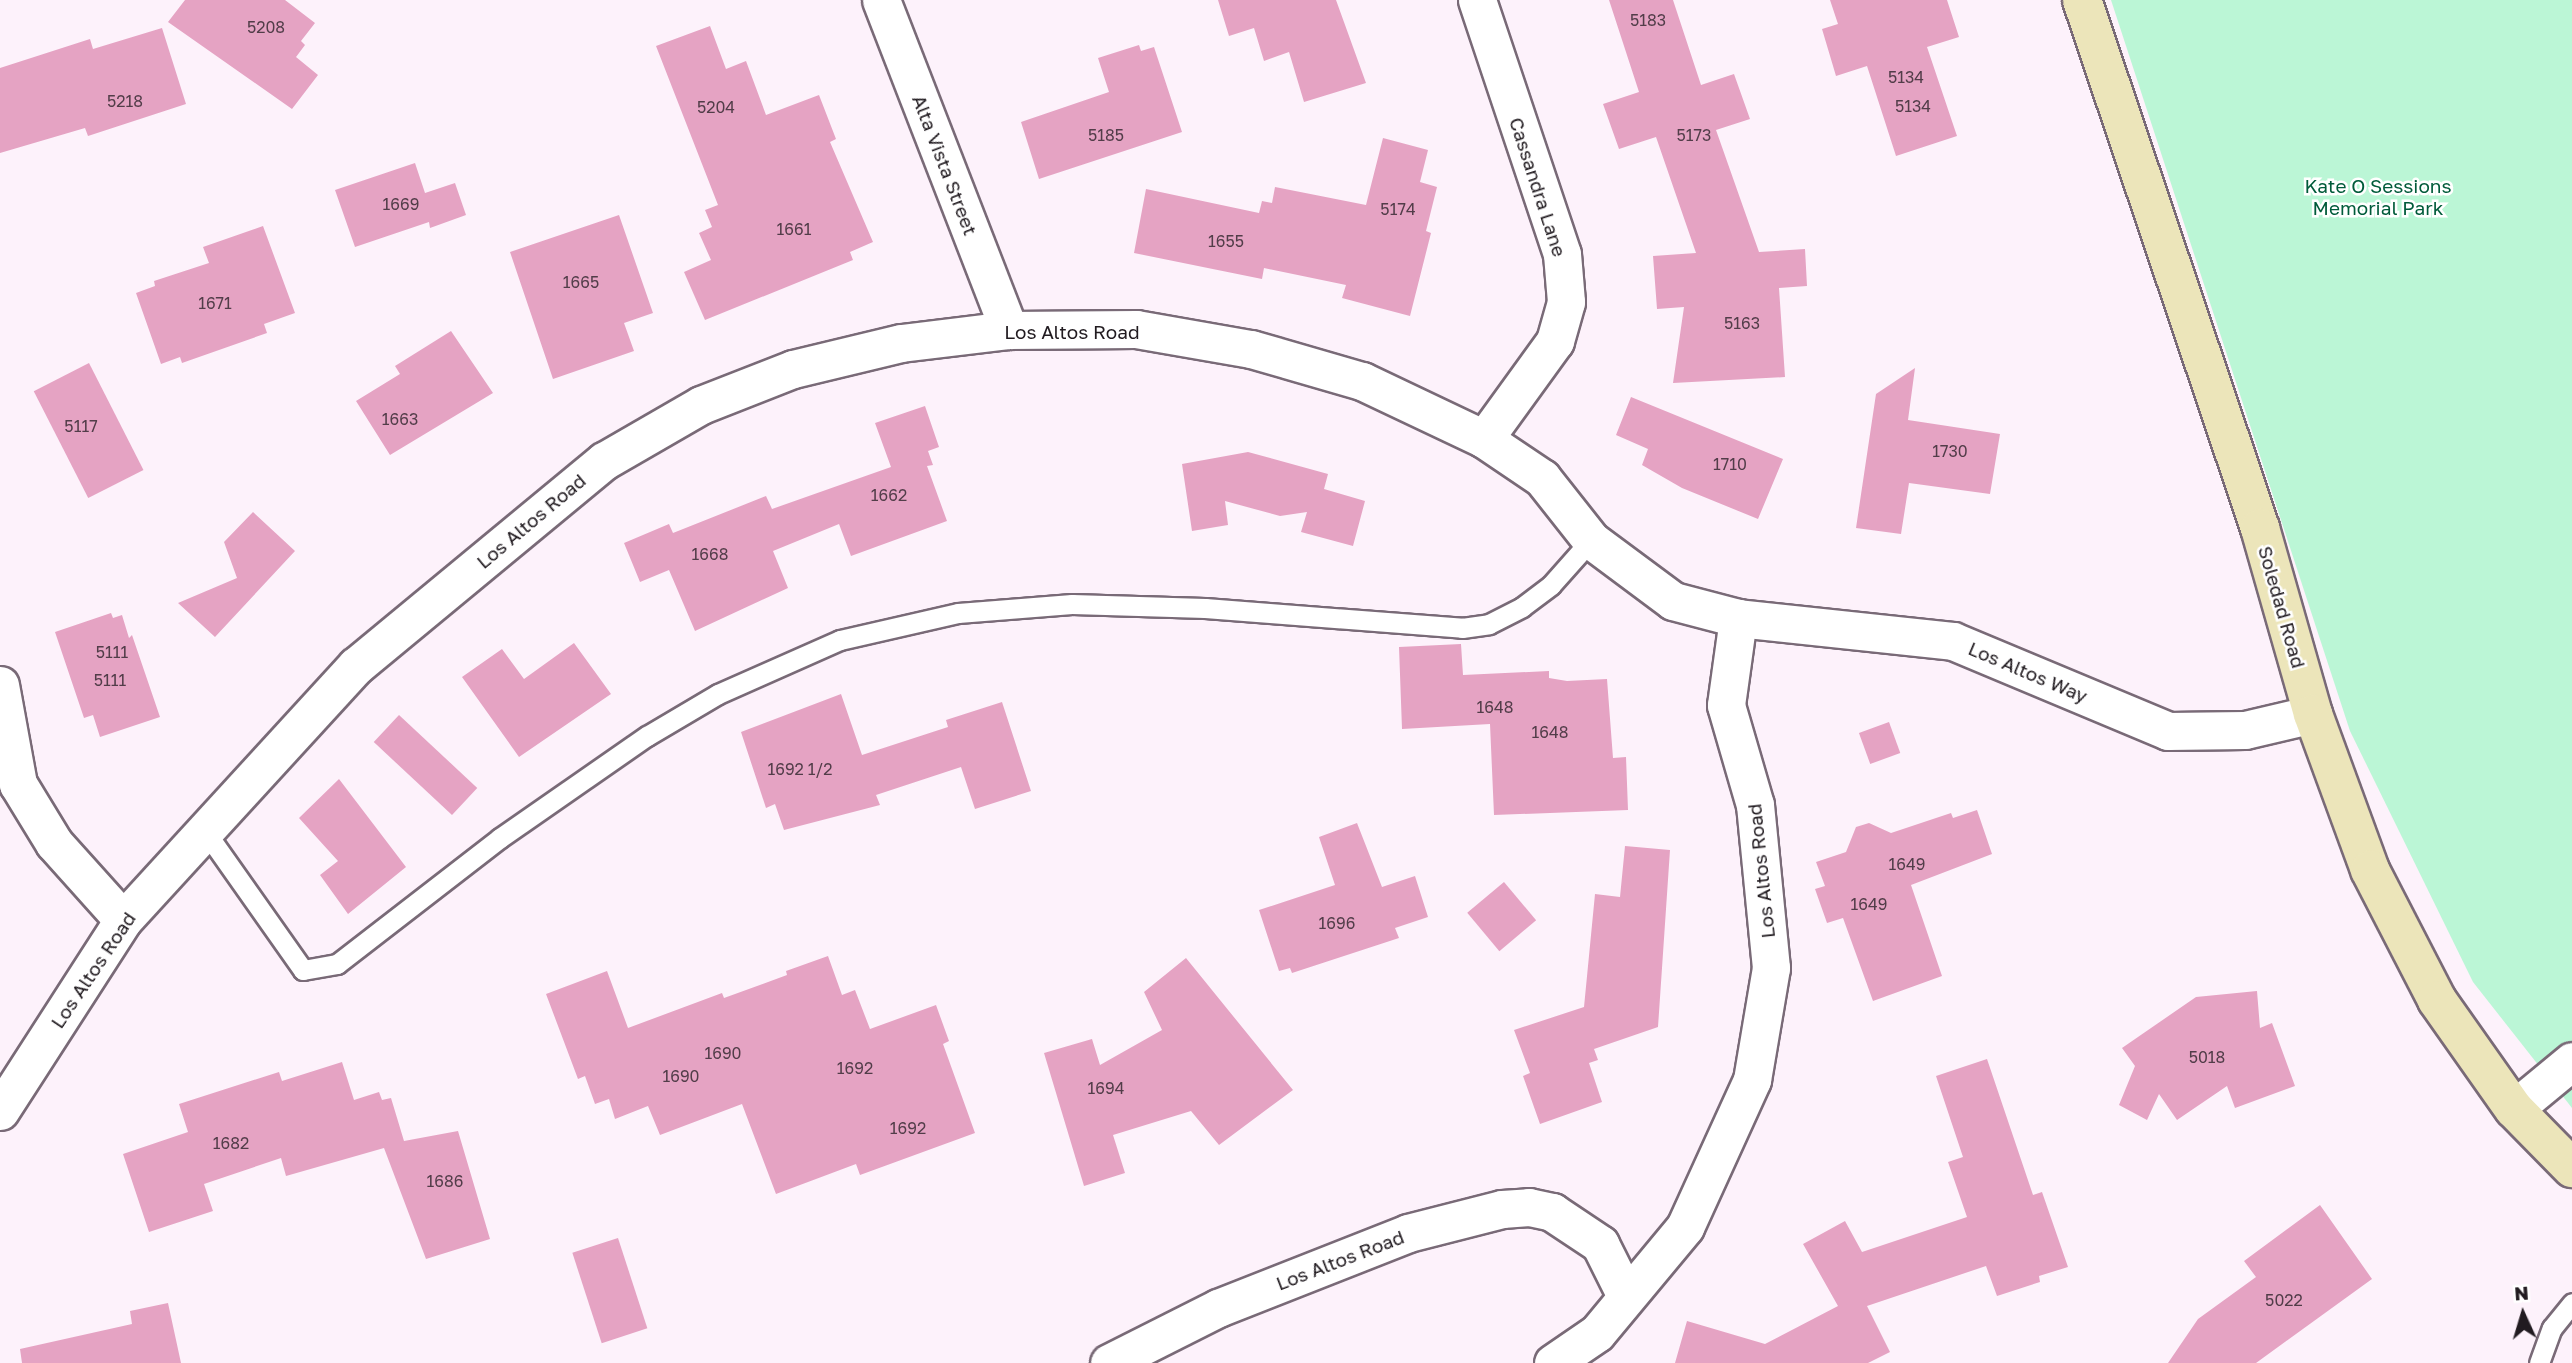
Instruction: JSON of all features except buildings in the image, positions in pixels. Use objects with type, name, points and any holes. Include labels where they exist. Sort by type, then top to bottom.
[{"type":"street","name":"Alta Vista Street","points":[[880,0],[1009,330]]},
{"type":"street","name":"Cassandra Lane","points":[[1477,0],[1562,254],[1566,302],[1555,341],[1484,439]]},
{"type":"street","name":"Soledad Road","points":[[2082,0],[2260,528],[2313,714],[2370,870],[2437,1000],[2514,1109],[2572,1168]]},
{"type":"street","name":"Los Altos Road","points":[[0,1111],[123,920],[356,666],[604,461],[701,405],[793,369],[901,343],[1009,330],[1136,329],[1251,349],[1362,381],[1484,439],[1542,478],[1591,540],[1673,601],[1738,618],[1726,705],[1755,806],[1771,968],[1752,1080],[1685,1227],[1597,1333],[1553,1363]]},
{"type":"street","name":"Los Altos Way","points":[[1738,618],[1953,641],[2168,731],[2245,730],[2313,714]]},
{"type":"street","points":[[0,685],[19,785],[54,843],[123,920]]},
{"type":"street","points":[[2514,1109],[2572,1061]]},
{"type":"street","name":"Los Altos Road","points":[[1109,1363],[1218,1308],[1408,1233],[1502,1209],[1529,1207],[1552,1212],[1600,1244],[1626,1296]]},
{"type":"lane","points":[[205,831],[303,971],[337,964],[359,951],[500,838],[647,736],[718,694],[840,640],[958,613],[1072,604],[1462,628],[1489,624],[1522,607],[1551,585],[1591,540]]},
{"type":"lane","points":[[2539,1363],[2552,1328],[2572,1303]]},
{"type":"green space","name":"Kate O Sessions Memorial Park","points":[[2111,0],[2572,0],[2572,1108],[2473,982],[2350,731]]}]
